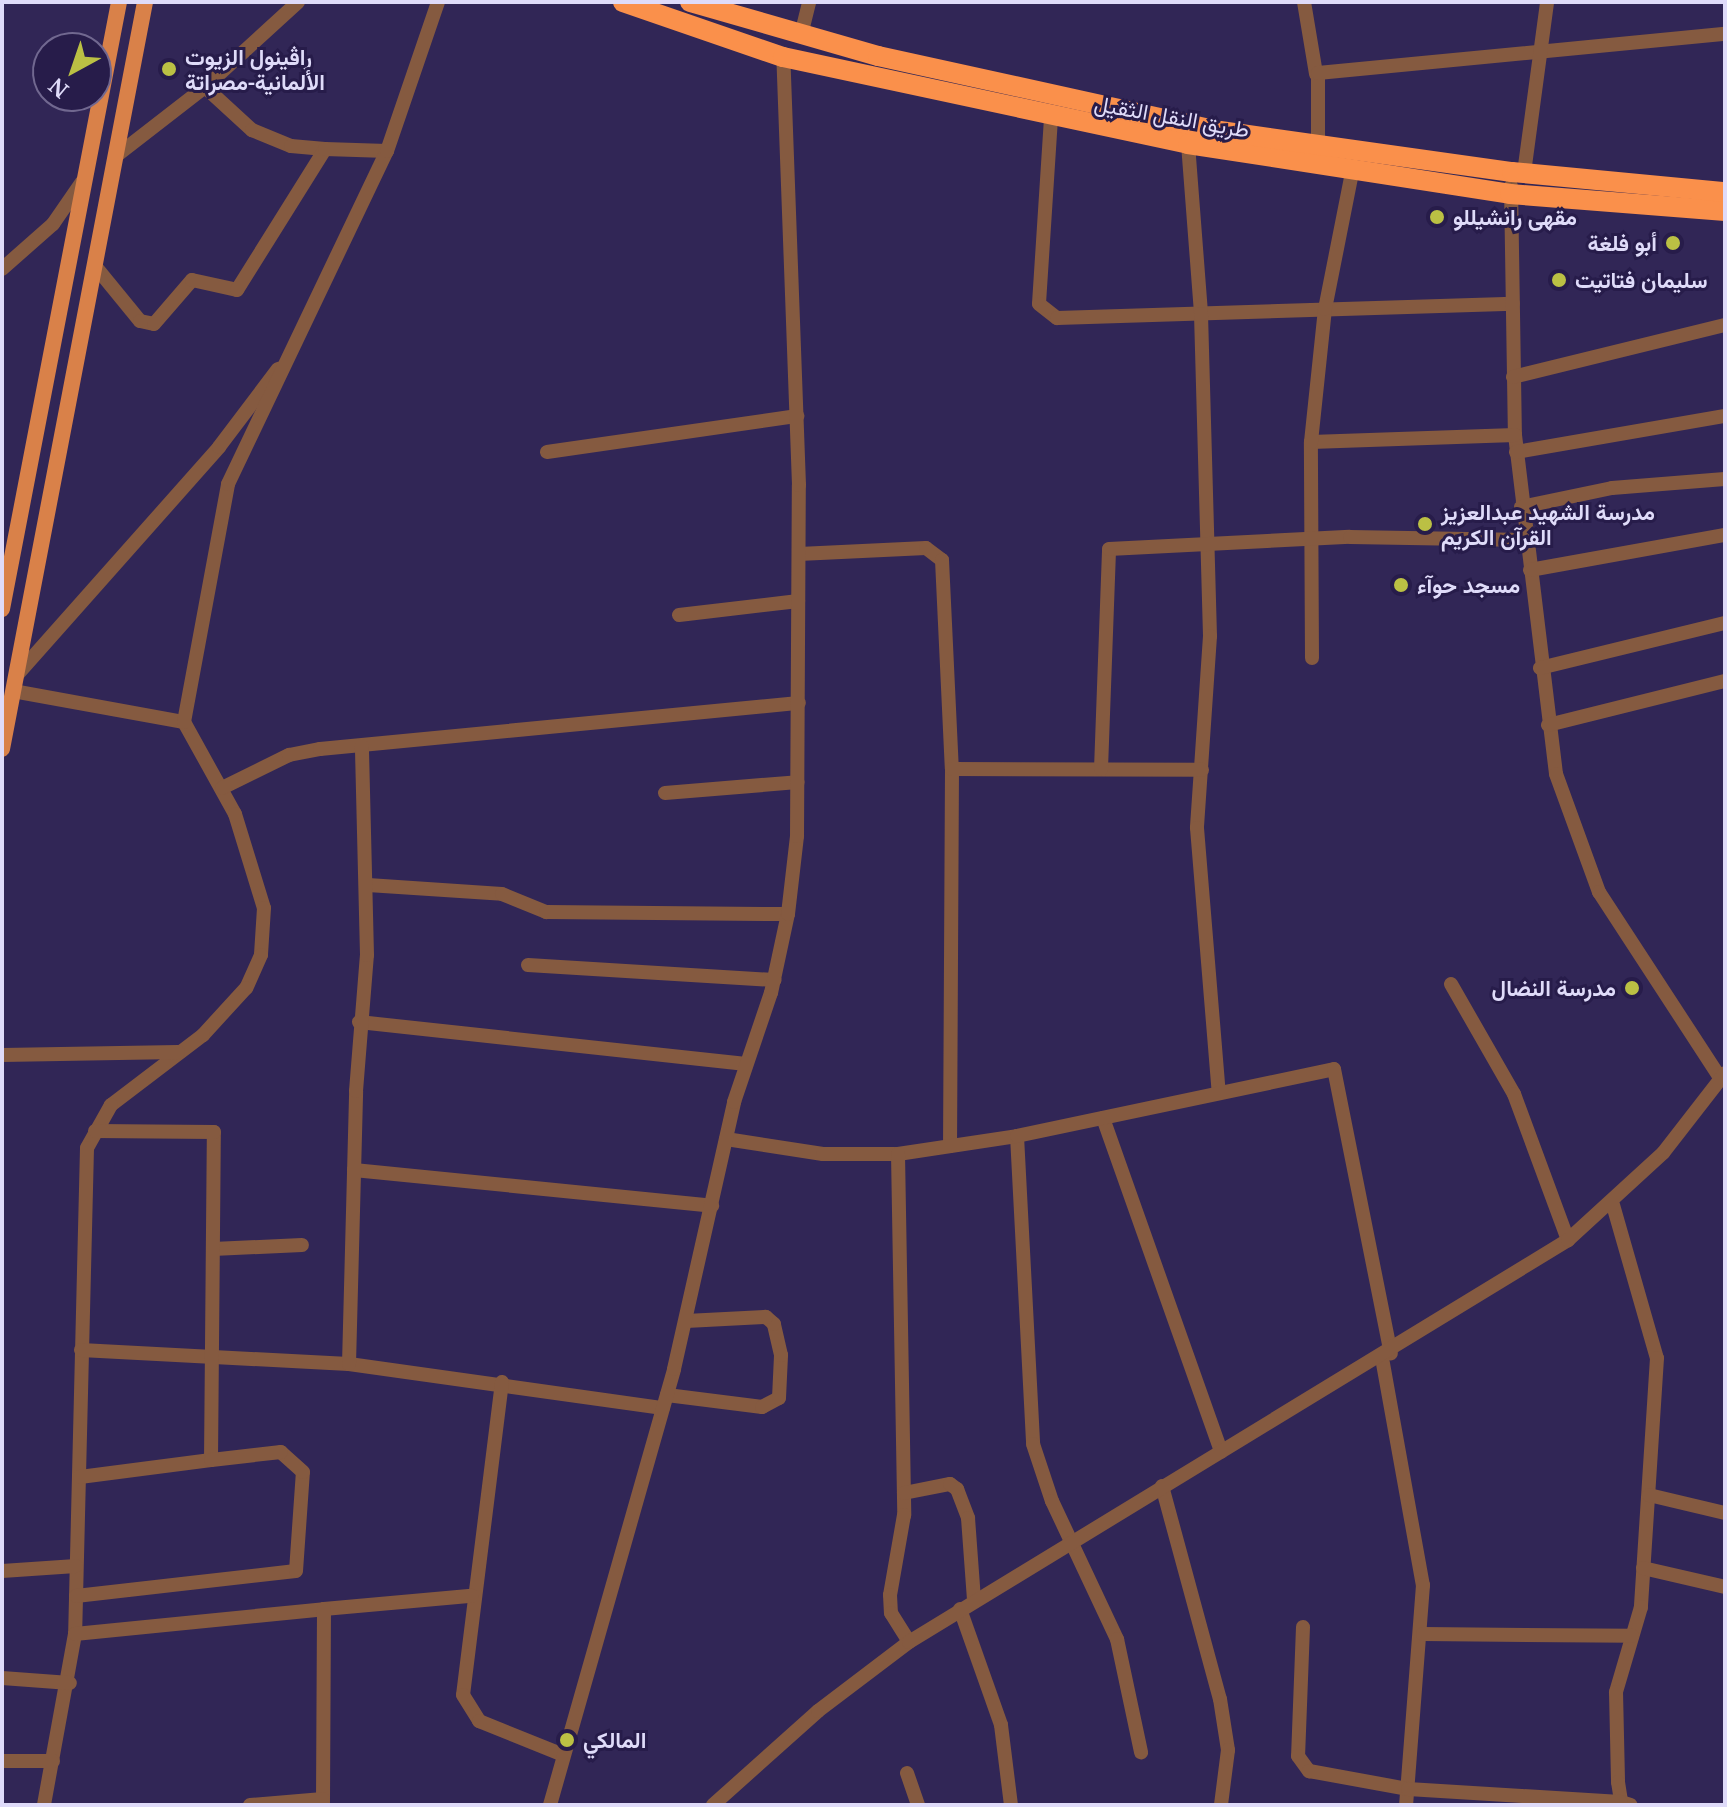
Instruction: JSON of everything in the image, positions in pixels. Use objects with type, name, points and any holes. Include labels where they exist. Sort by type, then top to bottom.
[{"type":"highway","name":"طريق النقل الثقيل","points":[[623,2],[783,57],[1051,118],[1188,144],[1352,173],[1510,194],[1725,211]]},
{"type":"highway","name":"طريق النقل الثقيل","points":[[690,2],[801,35],[997,85],[1318,148],[1725,192]]},
{"type":"main road","points":[[2,609],[119,2]]},
{"type":"main road","points":[[2,749],[145,2]]},
{"type":"street","points":[[116,156],[205,87],[298,2]]},
{"type":"street","points":[[44,1805],[70,1683],[75,1634],[83,1169],[95,1131],[142,1077],[180,1052],[227,1011],[261,955],[264,908],[222,788],[184,722],[205,628],[219,516],[282,366],[387,151],[438,2]]},
{"type":"street","points":[[801,35],[809,2]]},
{"type":"street","points":[[1304,2],[1316,74],[1318,148]]},
{"type":"street","points":[[713,1805],[818,1711],[909,1642],[1070,1540],[1386,1356],[1568,1240],[1613,1205],[1663,1153],[1723,1076],[1589,872],[1566,814],[1548,725],[1516,452],[1510,194],[1518,172],[1543,51],[1547,2]]},
{"type":"street","points":[[1316,74],[1725,34]]},
{"type":"street","points":[[550,1805],[665,1401],[744,1064],[775,980],[788,914],[798,782],[799,554],[797,416],[784,213],[783,57]]},
{"type":"street","points":[[205,87],[262,135],[325,149],[387,151]]},
{"type":"street","points":[[1051,118],[1043,310],[1057,318],[1513,304]]},
{"type":"street","points":[[1188,144],[1201,314],[1205,544],[1210,636],[1199,885],[1219,1093]]},
{"type":"street","points":[[95,266],[149,325],[192,280],[234,291],[325,149]]},
{"type":"street","points":[[1312,658],[1307,539],[1311,442],[1325,309],[1352,173]]},
{"type":"street","points":[[2,269],[53,224],[86,174]]},
{"type":"street","points":[[1513,377],[1725,325]]},
{"type":"street","points":[[184,722],[15,684],[219,447],[282,366]]},
{"type":"street","points":[[547,452],[797,416]]},
{"type":"street","points":[[1516,452],[1725,416]]},
{"type":"street","points":[[1311,442],[1515,435]]},
{"type":"street","points":[[1521,507],[1612,488],[1725,479]]},
{"type":"street","points":[[1530,570],[1725,535]]},
{"type":"street","points":[[1101,769],[1106,552],[1307,539],[1526,540]]},
{"type":"street","points":[[799,554],[926,548],[942,560],[952,769],[950,1146]]},
{"type":"street","points":[[679,615],[798,601]]},
{"type":"street","points":[[1540,668],[1725,623]]},
{"type":"street","points":[[1548,725],[1725,681]]},
{"type":"street","points":[[222,788],[289,755],[799,703]]},
{"type":"street","points":[[349,1364],[359,1022],[368,885],[362,746]]},
{"type":"street","points":[[952,769],[1202,770]]},
{"type":"street","points":[[665,793],[798,782]]},
{"type":"street","points":[[368,885],[502,894],[546,912],[788,914]]},
{"type":"street","points":[[528,965],[775,980]]},
{"type":"street","points":[[1451,984],[1514,1094],[1568,1240]]},
{"type":"street","points":[[359,1022],[744,1064]]},
{"type":"street","points":[[2,1055],[180,1052]]},
{"type":"street","points":[[726,1139],[823,1154],[898,1154],[1017,1136],[1302,1073],[1337,1072],[1418,1542],[1423,1634],[1406,1805]]},
{"type":"street","points":[[1103,1118],[1221,1452]]},
{"type":"street","points":[[95,1131],[214,1132],[211,1460]]},
{"type":"street","points":[[1017,1136],[1029,1412],[1040,1469],[1117,1639],[1141,1752]]},
{"type":"street","points":[[898,1154],[904,1493],[902,1549],[890,1595],[891,1613],[909,1642]]},
{"type":"street","points":[[354,1170],[712,1206]]},
{"type":"street","points":[[1303,1627],[1302,1765],[1317,1775],[1408,1789],[1626,1804],[1616,1692],[1632,1636],[1643,1568],[1657,1358],[1613,1205]]},
{"type":"street","points":[[213,1249],[302,1245]]},
{"type":"street","points":[[81,1350],[349,1364],[665,1401],[762,1407],[779,1398],[781,1355],[774,1324],[766,1317],[686,1321]]},
{"type":"street","points":[[502,1382],[471,1596],[463,1695],[467,1710],[479,1721],[563,1755]]},
{"type":"street","points":[[76,1596],[296,1571],[303,1472],[281,1452],[80,1477]]},
{"type":"street","points":[[904,1493],[950,1484],[957,1489],[968,1518],[974,1600]]},
{"type":"street","points":[[1162,1486],[1220,1699],[1228,1750],[1221,1805]]},
{"type":"street","points":[[1649,1495],[1725,1513]]},
{"type":"street","points":[[2,1571],[76,1566]]},
{"type":"street","points":[[1643,1568],[1725,1587]]},
{"type":"street","points":[[75,1634],[471,1596]]},
{"type":"street","points":[[250,1805],[323,1802],[324,1609]]},
{"type":"street","points":[[960,1609],[1001,1725],[1011,1805]]},
{"type":"street","points":[[1423,1634],[1632,1636]]},
{"type":"street","points":[[2,1678],[70,1683]]},
{"type":"street","points":[[2,1761],[53,1761]]},
{"type":"street","points":[[907,1773],[918,1805]]},
{"type":"place","name":"راڤينول الزيوت الألمانية-مصراتة","points":[[169,69]]},
{"type":"place","name":"مقهى رانشيللو","points":[[1437,217]]},
{"type":"place","name":"أبو فلغة","points":[[1673,243]]},
{"type":"place","name":"سليمان فتاتيت","points":[[1559,280]]},
{"type":"place","name":"مدرسة الشهيد عبدالعزيز القرآن الكريم","points":[[1425,524]]},
{"type":"place","name":"مسجد حوآء","points":[[1401,585]]},
{"type":"place","name":"مدرسة النضال","points":[[1632,988]]},
{"type":"place","name":"المالكي","points":[[567,1740]]}]
